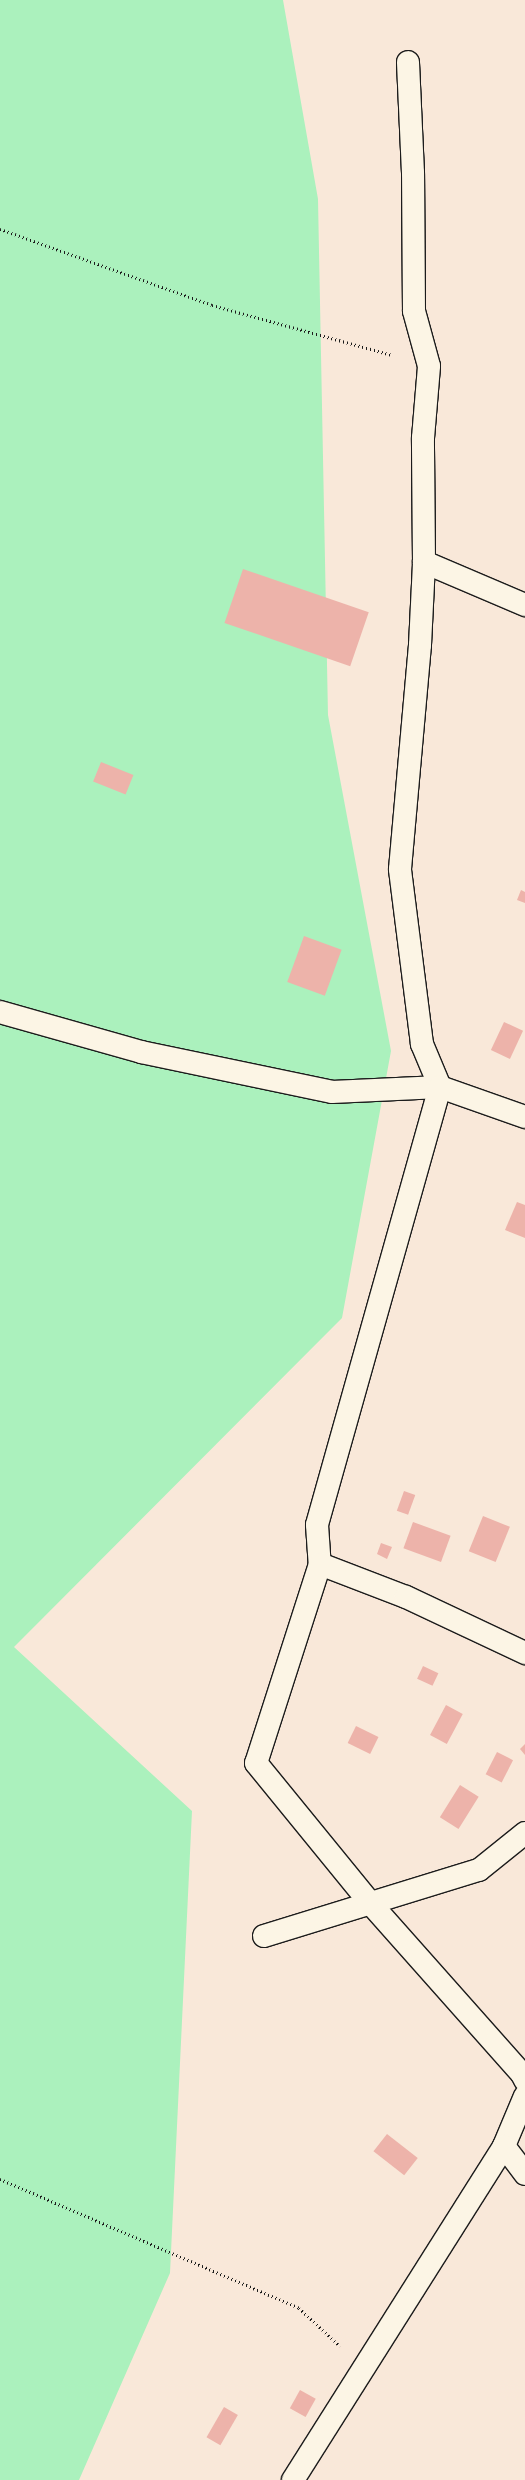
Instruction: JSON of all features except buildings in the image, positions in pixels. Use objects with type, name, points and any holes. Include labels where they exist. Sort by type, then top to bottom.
[{"type":"street","points":[[408,62],[413,173],[414,310],[429,366],[424,438],[424,562],[420,645],[400,869],[422,1044],[440,1087],[317,1525],[320,1564],[256,1763],[371,1904],[522,2074],[525,2080]]},
{"type":"street","points":[[424,562],[525,605]]},
{"type":"street","points":[[0,1012],[141,1052],[332,1092],[440,1087],[525,1117]]},
{"type":"street","points":[[320,1564],[406,1597],[525,1653]]},
{"type":"street","points":[[264,1936],[479,1870],[525,1833]]},
{"type":"street","points":[[293,2480],[504,2146],[525,2096]]},
{"type":"street","points":[[504,2146],[525,2174]]},
{"type":"path","points":[[0,229],[212,305],[429,366]]},
{"type":"path","points":[[0,2179],[299,2308],[344,2350]]},
{"type":"green space","points":[[0,0],[283,0],[318,199],[328,715],[391,1051],[342,1318],[14,1647],[192,1811],[170,2273],[79,2480],[0,2480]]}]
